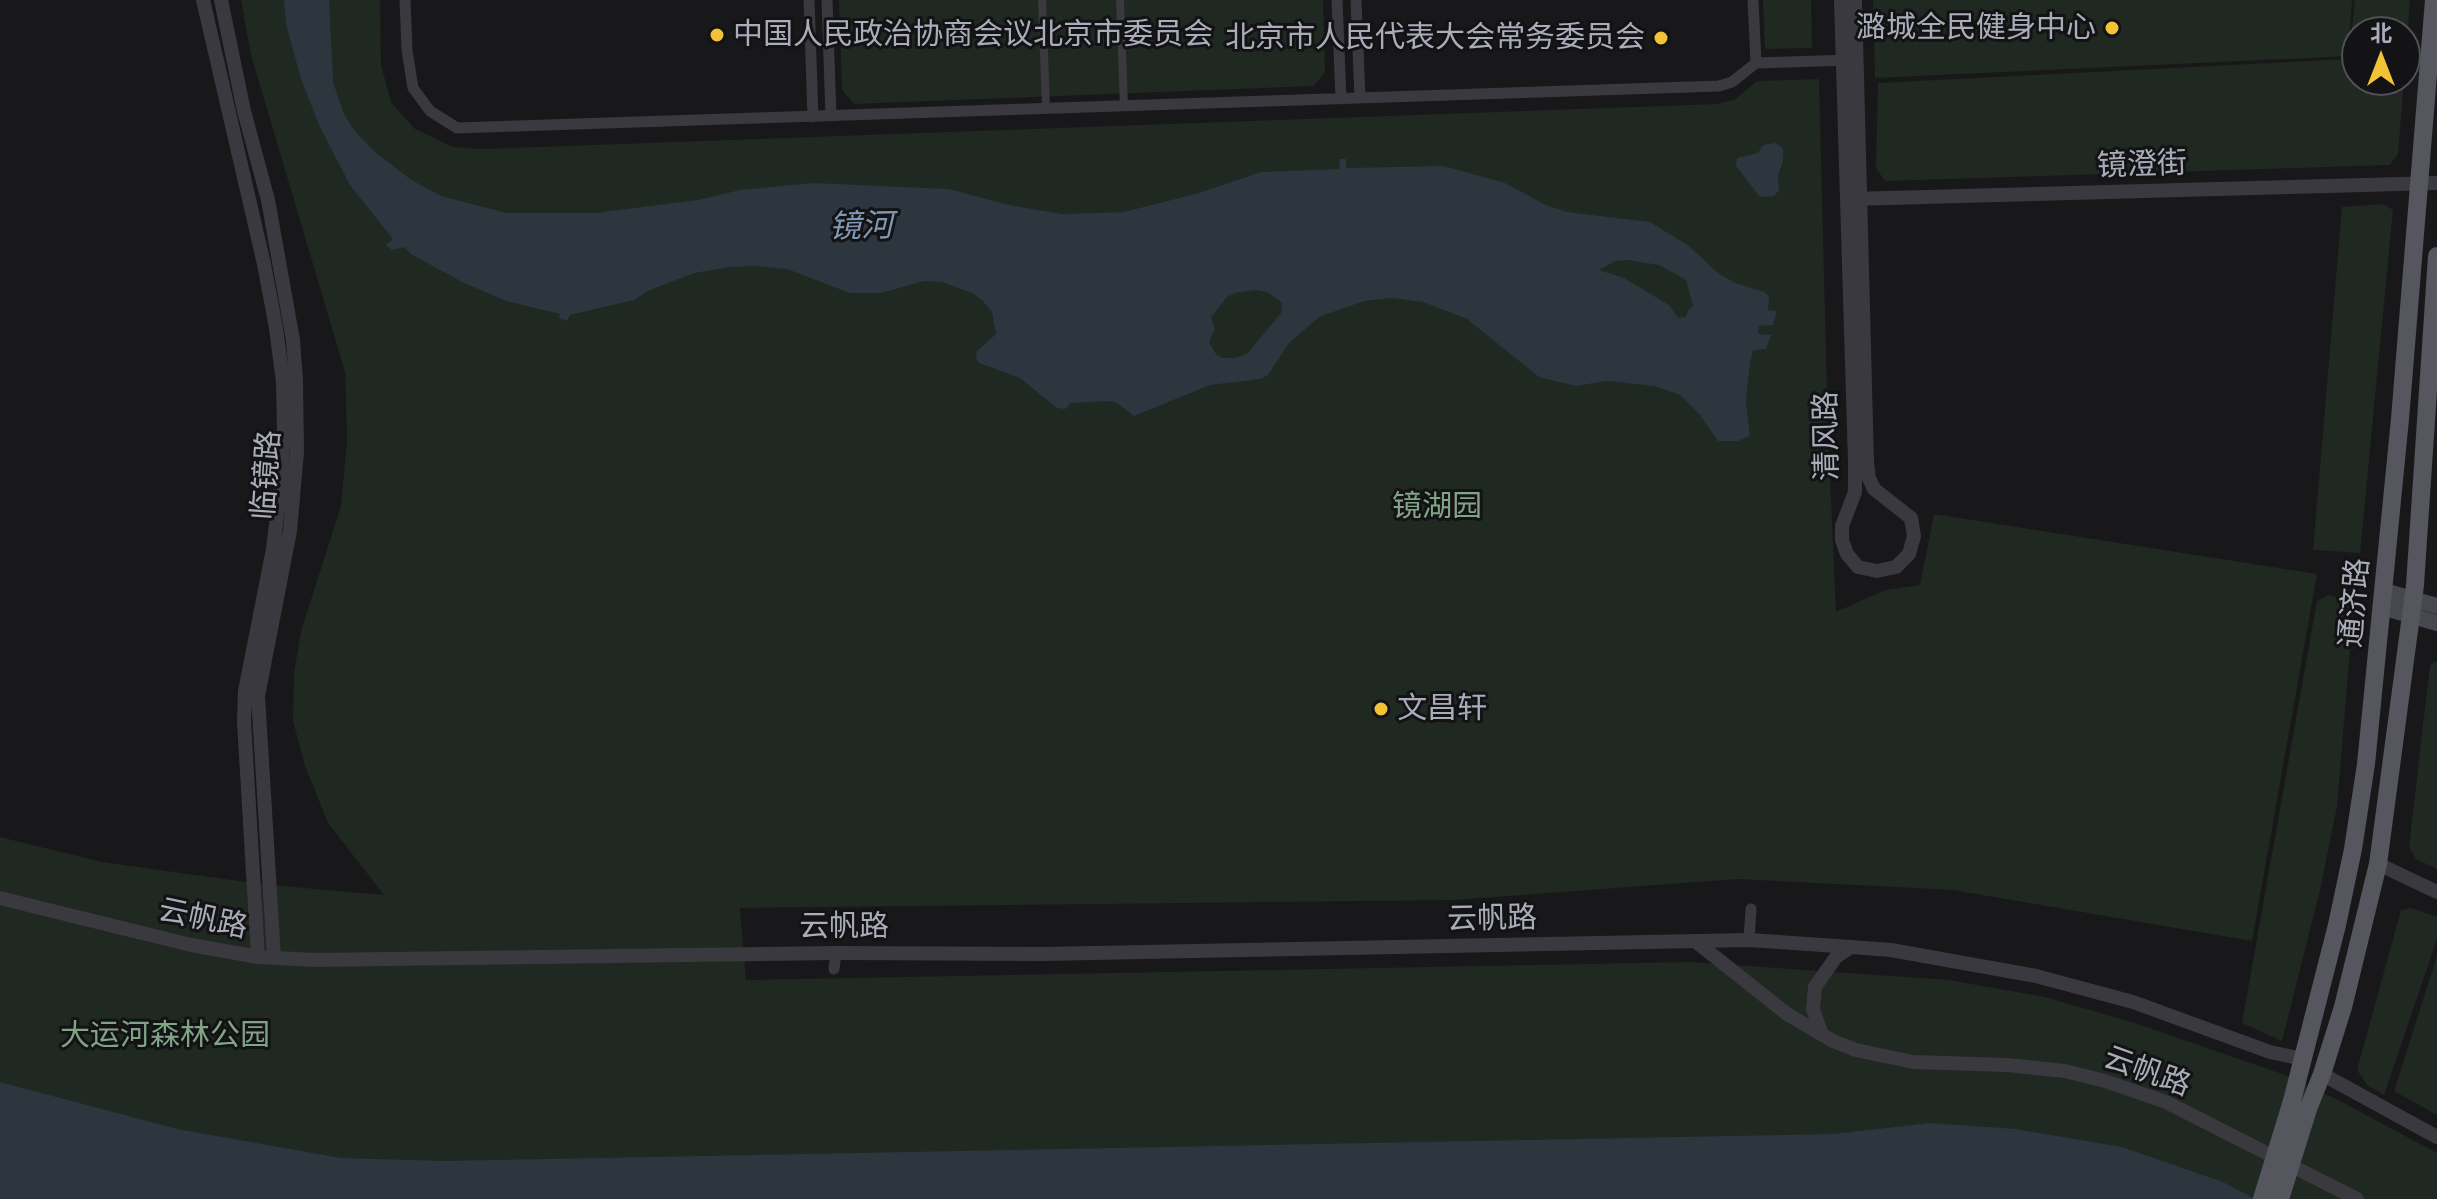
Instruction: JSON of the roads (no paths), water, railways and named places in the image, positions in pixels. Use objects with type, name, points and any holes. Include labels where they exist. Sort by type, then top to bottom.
[{"type":"main road","name":"通济路","points":[[2280,1199],[2300,1105],[2303,1059],[2353,849],[2366,764],[2434,0]]},
{"type":"main road","name":"通济路","points":[[2262,1199],[2300,1105],[2322,1074],[2343,1007],[2378,864],[2412,608],[2431,414],[2437,256]]},
{"type":"main road","points":[[2383,599],[2412,608],[2437,623]]},
{"type":"main road","points":[[2412,608],[2437,606]]},
{"type":"street","name":"临镜路","points":[[203,0],[264,264],[283,382],[280,491],[273,549],[244,706],[258,957]]},
{"type":"street","name":"临镜路","points":[[221,0],[244,111],[268,200],[293,340],[296,380],[297,452],[290,531],[258,696],[274,958]]},
{"type":"street","points":[[405,0],[407,50],[413,88],[430,111],[457,128],[1719,86],[1732,82],[1756,63],[1850,60]]},
{"type":"street","points":[[809,0],[813,117]]},
{"type":"street","points":[[827,0],[831,116]]},
{"type":"street","points":[[1042,0],[1046,108]]},
{"type":"street","points":[[1120,0],[1124,106]]},
{"type":"street","points":[[1337,0],[1341,99]]},
{"type":"street","points":[[1356,0],[1360,98]]},
{"type":"street","points":[[1753,0],[1756,63]]},
{"type":"street","name":"清风路","points":[[1841,0],[1850,60]]},
{"type":"street","name":"清风路","points":[[1854,199],[1855,492],[1842,526],[1842,540],[1847,554],[1858,567],[1877,571],[1896,567],[1909,554],[1914,536],[1911,518],[1880,495],[1869,478],[1854,199],[1850,60],[1855,0]]},
{"type":"street","name":"镜澄街","points":[[1854,199],[2437,183]]},
{"type":"street","points":[[2378,864],[2437,892]]},
{"type":"street","name":"云帆路","points":[[0,898],[191,945],[274,958],[1043,954],[1749,940],[1851,947],[1891,950],[2036,976],[2133,1002],[2270,1052],[2303,1059]]},
{"type":"street","points":[[1749,940],[1751,909]]},
{"type":"street","name":"云帆路","points":[[1695,941],[1787,1014],[1822,1035],[1856,1050],[1913,1062],[2051,1070],[2105,1081],[2166,1102],[2357,1199]]},
{"type":"street","points":[[1822,1035],[1813,1009],[1815,987],[1836,957],[1851,947]]},
{"type":"street","points":[[834,969],[836,953]]},
{"type":"street","points":[[2322,1074],[2437,1137]]},
{"type":"water","name":"镜河","points":[[284,0],[329,0],[333,82],[344,114],[354,130],[375,152],[410,179],[441,196],[507,213],[595,213],[698,200],[740,190],[813,183],[949,189],[1009,205],[1062,214],[1124,212],[1199,193],[1261,172],[1339,169],[1340,159],[1346,159],[1346,168],[1444,166],[1505,183],[1546,205],[1567,212],[1650,222],[1689,246],[1718,273],[1735,283],[1764,292],[1769,296],[1768,310],[1777,311],[1773,325],[1759,326],[1758,334],[1771,335],[1766,349],[1753,350],[1750,362],[1746,401],[1750,436],[1738,441],[1718,441],[1700,415],[1680,395],[1655,386],[1606,381],[1576,386],[1539,377],[1467,319],[1423,302],[1392,298],[1364,301],[1319,317],[1289,343],[1268,375],[1261,379],[1210,385],[1134,416],[1117,403],[1109,401],[1071,403],[1065,409],[1057,408],[1020,378],[979,363],[977,351],[996,334],[992,312],[972,293],[942,282],[924,281],[881,293],[850,293],[787,269],[730,267],[694,273],[648,291],[634,300],[570,315],[567,321],[559,318],[560,314],[506,301],[462,282],[404,247],[392,250],[386,245],[393,239],[350,185],[320,127],[301,79],[286,24]],"holes":[[[1615,261],[1659,265],[1686,280],[1693,306],[1686,317],[1678,318],[1669,305],[1624,278],[1599,270]],[[1255,290],[1267,292],[1279,300],[1282,303],[1281,313],[1247,354],[1222,358],[1209,342],[1215,329],[1211,317],[1227,297]]]},
{"type":"water","points":[[1776,143],[1783,149],[1779,190],[1774,196],[1760,197],[1736,166],[1737,158],[1758,153],[1763,145]]},
{"type":"water","points":[[0,1082],[177,1129],[341,1158],[444,1161],[1833,1134],[1930,1123],[2016,1129],[2122,1147],[2223,1182],[2255,1199],[0,1199]]},
{"type":"place","name":"潞城全民健身中心","points":[[2112,28]]},
{"type":"place","name":"中国人民政治协商会议北京市委员会","points":[[717,35]]},
{"type":"place","name":"北京市人民代表大会常务委员会","points":[[1661,38]]},
{"type":"place","name":"文昌轩","points":[[1381,709]]},
{"type":"park label","name":"镜湖园","points":[[1437,507]]},
{"type":"park label","name":"大运河森林公园","points":[[165,1036]]}]
